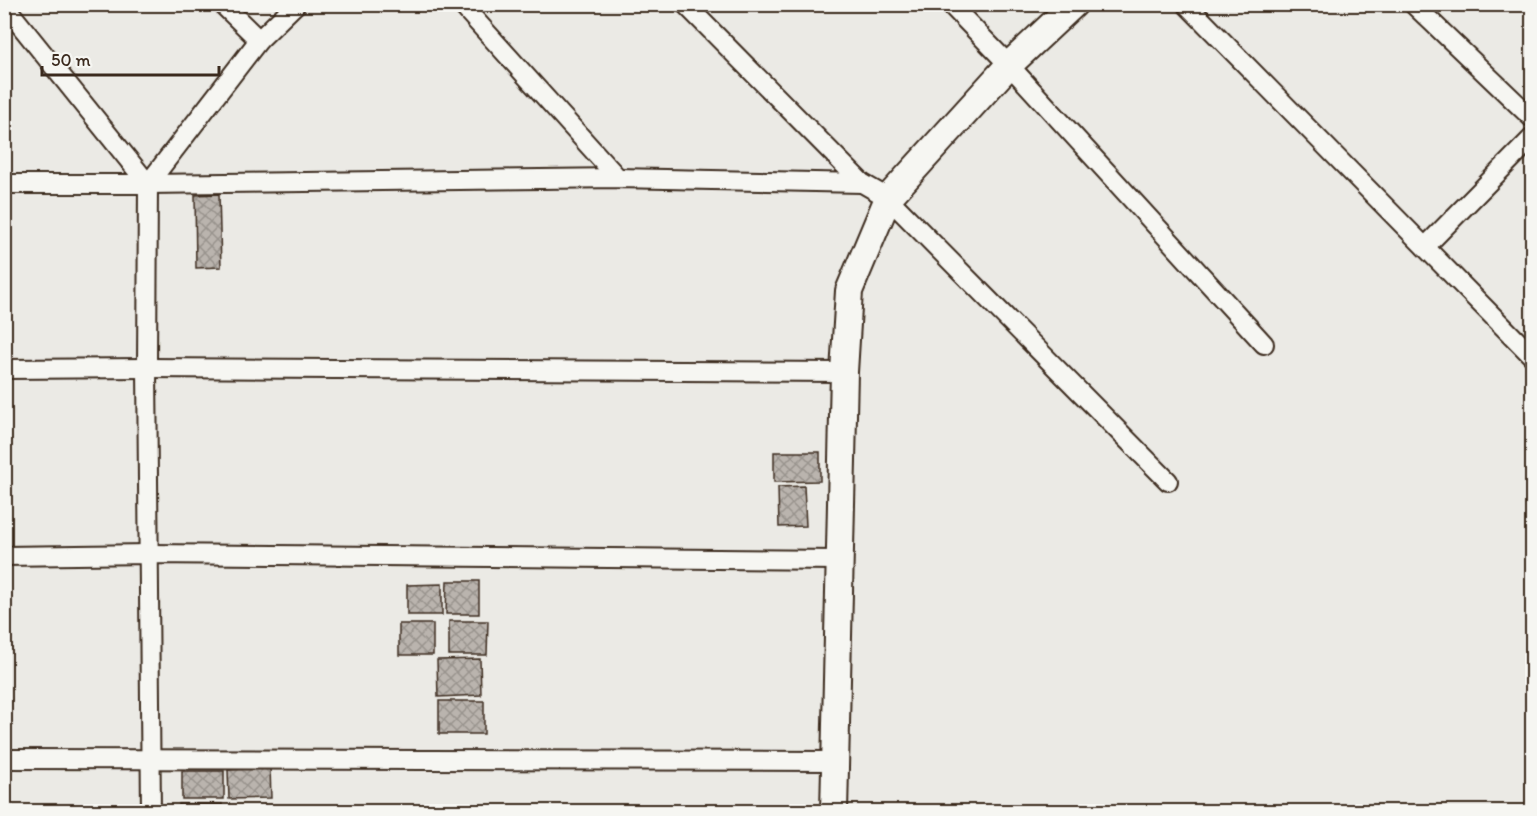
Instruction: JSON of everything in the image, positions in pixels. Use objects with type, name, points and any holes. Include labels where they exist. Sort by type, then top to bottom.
[{"type":"street","points":[[222,4],[259,40]]},
{"type":"street","points":[[152,812],[147,368],[148,184],[259,40],[296,4]]},
{"type":"street","points":[[461,4],[618,178]]},
{"type":"street","points":[[685,4],[862,183],[888,198],[1168,481]]},
{"type":"street","points":[[950,4],[1009,65],[1264,344]]},
{"type":"street","points":[[834,812],[844,372],[849,291],[888,198],[1009,65],[1074,4]]},
{"type":"street","points":[[1186,4],[1533,356]]},
{"type":"street","points":[[1413,4],[1533,118]]},
{"type":"street","points":[[4,9],[9,11],[148,184]]},
{"type":"street","points":[[1425,247],[1533,138]]},
{"type":"street","points":[[4,184],[618,178],[862,183]]},
{"type":"street","points":[[4,369],[844,372]]},
{"type":"street","points":[[4,556],[149,554],[839,560]]},
{"type":"street","points":[[4,759],[836,761]]},
{"type":"building","points":[[219,194],[221,267],[196,268],[195,195]]},
{"type":"building","points":[[774,452],[820,452],[820,481],[774,482]]},
{"type":"building","points":[[804,486],[806,526],[779,527],[778,487]]},
{"type":"building","points":[[447,581],[479,581],[479,614],[446,614]]},
{"type":"building","points":[[442,584],[442,615],[407,615],[407,585]]},
{"type":"building","points":[[449,621],[488,621],[487,655],[449,655]]},
{"type":"building","points":[[399,624],[433,624],[433,655],[399,655]]},
{"type":"building","points":[[480,659],[481,695],[438,697],[437,660]]},
{"type":"building","points":[[439,701],[484,701],[484,734],[439,734]]},
{"type":"building","points":[[270,768],[271,798],[229,799],[228,770]]},
{"type":"building","points":[[182,771],[224,771],[224,799],[182,799]]},
{"type":"building","points":[[179,804],[222,804],[222,812],[179,812]]},
{"type":"building","points":[[396,807],[396,812],[355,812],[355,809]]}]
